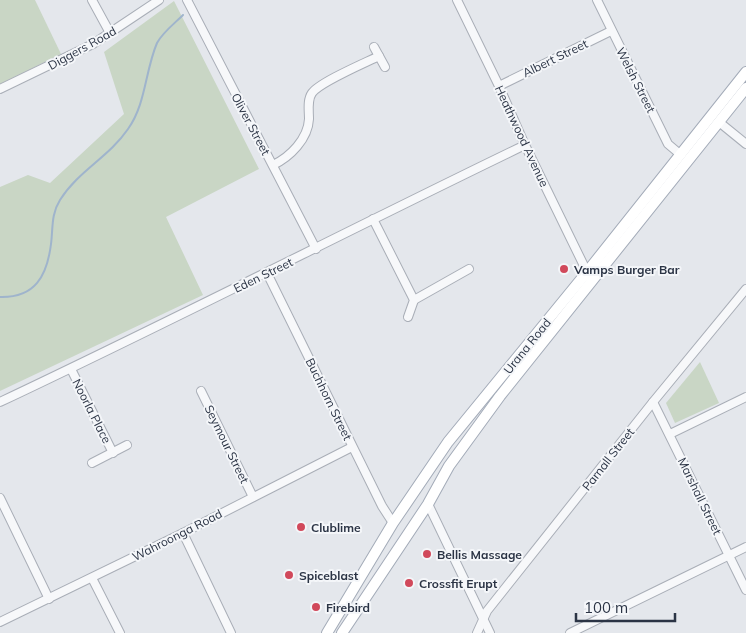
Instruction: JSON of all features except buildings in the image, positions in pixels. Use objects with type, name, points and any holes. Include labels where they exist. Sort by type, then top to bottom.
[{"type":"main road","name":"Urana Road","points":[[327,633],[393,523],[448,442],[590,276],[715,119],[746,72]]},
{"type":"main road","name":"Urana Road","points":[[342,633],[428,504],[449,466],[464,444],[681,155],[746,88]]},
{"type":"main road","points":[[414,494],[428,504]]},
{"type":"main road","points":[[343,606],[361,604]]},
{"type":"street","points":[[92,0],[110,33]]},
{"type":"street","name":"Diggers Road","points":[[0,89],[80,51],[160,0]]},
{"type":"street","name":"Oliver Street","points":[[187,0],[316,248]]},
{"type":"street","name":"Heathwood Avenue","points":[[457,0],[525,145],[590,276]]},
{"type":"street","name":"Welsh Street","points":[[596,0],[668,144],[681,155]]},
{"type":"street","name":"Albert Street","points":[[498,86],[611,31]]},
{"type":"street","points":[[374,46],[385,67]]},
{"type":"street","points":[[273,165],[286,158],[298,145],[308,128],[309,99],[312,92],[323,84],[379,56]]},
{"type":"street","points":[[715,119],[746,144]]},
{"type":"street","name":"Eden Street","points":[[0,402],[267,274],[373,219],[525,145]]},
{"type":"street","points":[[373,219],[414,300]]},
{"type":"street","points":[[408,318],[414,300],[469,270]]},
{"type":"street","name":"Buchhorn Street","points":[[267,274],[382,506],[393,523]]},
{"type":"street","name":"Parnall Street","points":[[477,633],[487,611],[653,402],[746,289]]},
{"type":"street","name":"Noorla Place","points":[[71,368],[114,453]]},
{"type":"street","name":"Seymour Street","points":[[201,391],[253,497]]},
{"type":"street","points":[[670,434],[746,397]]},
{"type":"street","name":"Marshall Street","points":[[653,402],[746,590]]},
{"type":"street","name":"Noorla Place","points":[[92,463],[127,445]]},
{"type":"street","name":"Wahroonga Road","points":[[0,622],[183,533],[352,446]]},
{"type":"street","points":[[0,499],[49,599]]},
{"type":"street","points":[[428,504],[490,633]]},
{"type":"street","points":[[183,533],[231,633]]},
{"type":"street","points":[[570,633],[746,547]]},
{"type":"street","points":[[92,578],[120,633]]},
{"type":"green space","points":[[0,0],[35,0],[61,54],[0,84]]},
{"type":"green space","points":[[174,1],[259,169],[166,217],[203,295],[0,391],[0,187],[28,175],[50,183],[124,114],[104,52]]},
{"type":"green space","points":[[700,362],[719,403],[675,423],[666,403]]},
{"type":"waterway","points":[[0,297],[22,294],[37,283],[49,256],[57,205],[67,190],[112,148],[128,129],[142,98],[157,43],[165,32],[183,15]]},
{"type":"place","name":"Vamps Burger Bar","points":[[564,269]]},
{"type":"place","name":"Clublime","points":[[301,527]]},
{"type":"place","name":"Bellis Massage","points":[[427,554]]},
{"type":"place","name":"Spiceblast","points":[[289,575]]},
{"type":"place","name":"Crossfit Erupt","points":[[409,583]]},
{"type":"place","name":"Firebird","points":[[316,607]]}]
